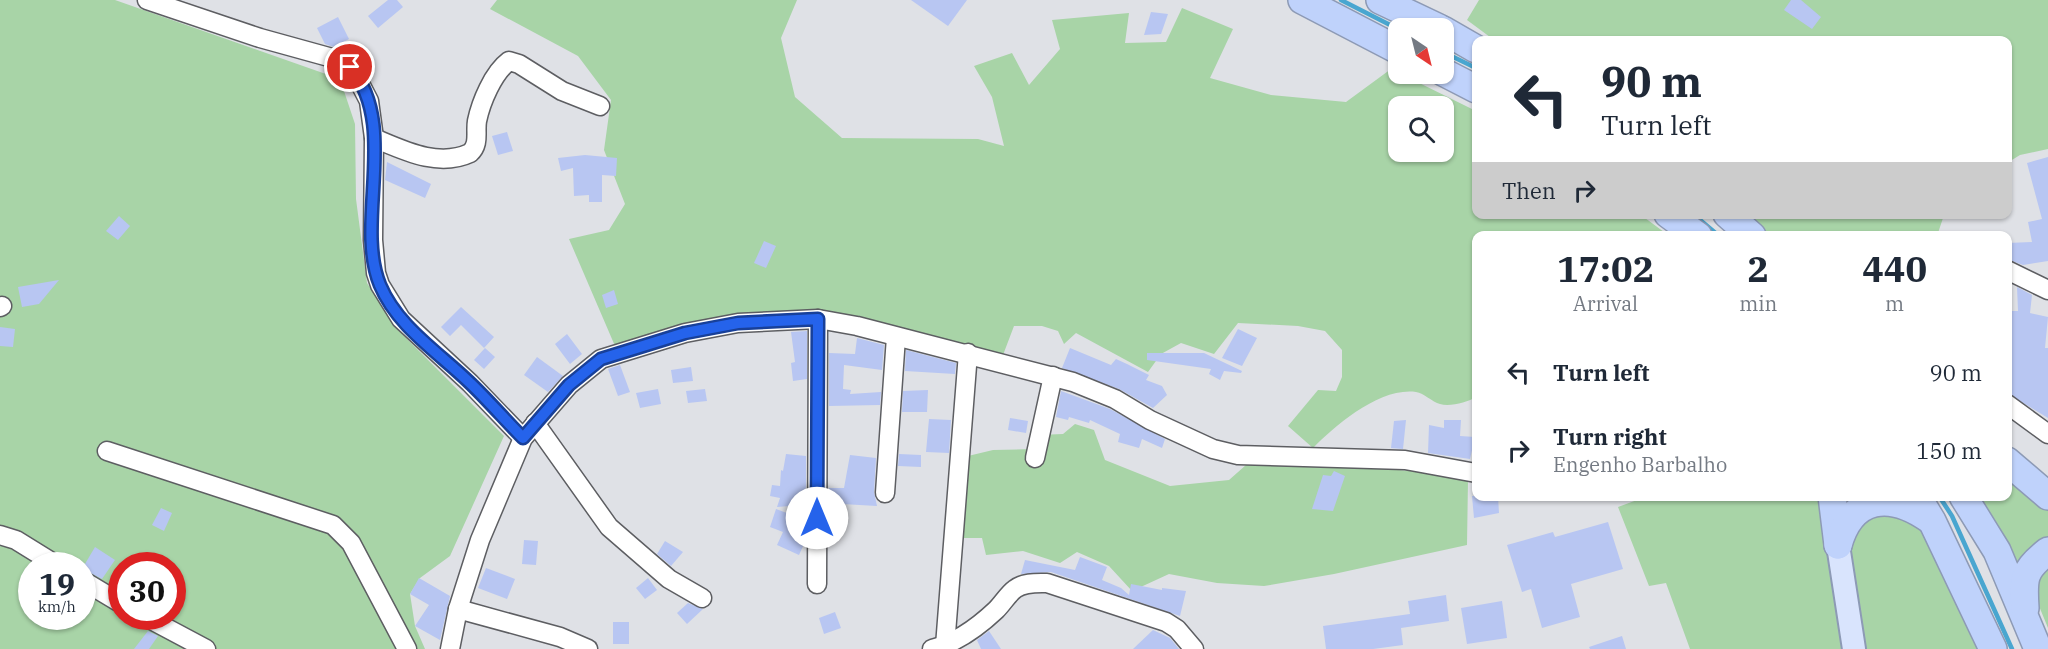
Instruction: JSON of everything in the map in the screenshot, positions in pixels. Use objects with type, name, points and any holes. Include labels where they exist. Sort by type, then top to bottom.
[{"type":"highway","points":[[1302,0],[1388,45]]},
{"type":"highway","points":[[1380,0],[1418,18]]},
{"type":"highway","points":[[1454,36],[1472,47]]},
{"type":"highway","points":[[1454,78],[1472,87]]},
{"type":"highway","points":[[1675,219],[1691,231]]},
{"type":"highway","points":[[1733,219],[1746,231]]},
{"type":"highway","points":[[2012,465],[2048,496]]},
{"type":"highway","points":[[1833,501],[1838,545]]},
{"type":"highway","points":[[1838,545],[1842,529],[1852,515],[1866,506],[1882,501],[1898,502],[1932,521]]},
{"type":"highway","points":[[1920,501],[1932,521],[1993,649]]},
{"type":"highway","points":[[1966,501],[1997,551],[2038,649]]},
{"type":"highway","points":[[2026,618],[2024,584],[2026,571],[2048,551]]},
{"type":"main road","points":[[1838,545],[1854,649]]},
{"type":"street","points":[[147,0],[260,38],[342,62],[354,72],[369,101],[374,138],[373,240],[380,285],[401,319],[470,383],[523,438]]},
{"type":"street","points":[[374,138],[414,155],[433,158],[454,158],[470,153],[476,143],[476,124],[482,104],[502,67],[509,61],[519,64],[562,91],[600,106]]},
{"type":"street","points":[[2012,272],[2048,290]]},
{"type":"street","points":[[817,584],[818,319]]},
{"type":"street","points":[[450,649],[458,609],[480,540],[523,438],[535,423],[569,385],[601,359],[685,333],[738,323],[818,319],[968,353],[1053,376],[1115,399],[1150,420],[1213,449],[1238,455],[1405,460],[1472,472]]},
{"type":"street","points":[[885,494],[897,337]]},
{"type":"street","points":[[939,647],[968,353]]},
{"type":"street","points":[[1035,458],[1053,376]]},
{"type":"street","points":[[2012,408],[2048,434]]},
{"type":"street","points":[[535,423],[609,527],[669,579],[702,598]]},
{"type":"street","points":[[107,451],[333,525],[351,543],[408,649]]},
{"type":"street","points":[[0,535],[16,540],[35,552]]},
{"type":"street","points":[[939,647],[995,610],[1016,588],[1029,583],[1047,583],[1166,622],[1177,629],[1194,649]]},
{"type":"street","points":[[458,609],[560,637],[588,649]]},
{"type":"street","points":[[170,630],[206,649]]},
{"type":"green space","points":[[0,0],[115,0],[340,79],[355,124],[356,199],[367,283],[397,329],[504,436],[450,556],[420,578],[410,594],[415,626],[425,649],[0,649]]},
{"type":"green space","points":[[497,0],[797,0],[781,38],[795,97],[842,138],[978,139],[1004,146],[992,97],[974,66],[1012,53],[1029,85],[1060,49],[1052,20],[1129,13],[1125,43],[1166,42],[1182,8],[1233,29],[1210,78],[1271,95],[1346,102],[1388,71],[1388,84],[1421,84],[1446,96],[1388,96],[1388,162],[1454,162],[1454,100],[1472,109],[1472,219],[1646,219],[1663,231],[1472,231],[1472,399],[1444,405],[1416,392],[1388,395],[1346,419],[1313,448],[1288,426],[1318,390],[1336,391],[1342,377],[1342,350],[1325,331],[1298,326],[1238,323],[1214,354],[1181,343],[1161,354],[1148,372],[1076,333],[1064,344],[1058,331],[1042,326],[1014,326],[1003,355],[924,337],[873,320],[820,311],[615,346],[569,239],[609,230],[625,204],[604,150],[611,100],[578,56],[490,9]]},
{"type":"green space","points":[[1479,0],[2048,0],[2048,149],[2020,155],[2012,160],[2012,36],[1489,36],[1467,20]]},
{"type":"green space","points":[[1729,219],[1943,219],[1939,231],[1746,231]]},
{"type":"green space","points":[[1075,424],[1094,430],[1105,460],[1170,486],[1229,480],[1246,465],[1385,469],[1468,480],[1467,545],[1334,574],[1264,586],[1217,583],[1169,574],[1132,591],[1109,566],[1077,552],[1060,563],[1023,551],[986,555],[982,538],[961,538],[968,456],[993,450],[1033,449],[1038,435],[1063,434]]},
{"type":"green space","points":[[2012,472],[2048,503],[2048,538],[2017,574],[1974,501],[2012,501]]},
{"type":"green space","points":[[1634,501],[1827,501],[1847,649],[1690,649],[1666,583],[1649,586],[1618,507]]},
{"type":"green space","points":[[1879,509],[1928,525],[1980,649],[1861,649],[1844,544],[1856,523]]},
{"type":"green space","points":[[2048,563],[2048,628],[2039,606],[2035,581]]},
{"type":"building","points":[[388,0],[397,0],[403,7],[378,28],[368,16]]},
{"type":"building","points":[[911,0],[967,0],[948,26]]},
{"type":"building","points":[[1791,0],[1801,0],[1821,17],[1812,29],[1784,10]]},
{"type":"building","points":[[1151,12],[1168,14],[1161,34],[1144,35]]},
{"type":"building","points":[[338,17],[349,39],[334,47],[325,44],[317,28]]},
{"type":"building","points":[[507,132],[513,151],[498,155],[492,136]]},
{"type":"building","points":[[585,155],[617,158],[616,176],[602,175],[602,202],[589,202],[589,195],[574,196],[573,168],[561,171],[558,158]]},
{"type":"building","points":[[2048,157],[2048,261],[2023,265],[2012,261],[2012,243],[2032,242],[2028,222],[2042,219],[2027,163]]},
{"type":"building","points":[[387,162],[431,184],[425,198],[385,180]]},
{"type":"building","points":[[119,216],[130,226],[118,240],[106,231]]},
{"type":"building","points":[[764,241],[776,246],[766,268],[754,263]]},
{"type":"building","points":[[59,280],[39,304],[22,307],[18,287]]},
{"type":"building","points":[[2017,287],[2032,295],[2030,313],[2048,317],[2045,348],[2048,348],[2048,418],[2012,396],[2012,311],[2018,311]]},
{"type":"building","points":[[614,290],[618,304],[606,308],[602,295]]},
{"type":"building","points":[[461,307],[494,337],[484,348],[461,325],[450,336],[441,327]]},
{"type":"building","points":[[0,327],[15,329],[13,347],[0,346]]},
{"type":"building","points":[[1238,329],[1257,338],[1242,366],[1222,358]]},
{"type":"building","points":[[807,331],[807,379],[793,381],[791,363],[795,362],[791,332]]},
{"type":"building","points":[[567,334],[582,354],[570,364],[555,344]]},
{"type":"building","points":[[857,338],[884,345],[882,370],[844,365],[843,389],[851,390],[850,394],[881,392],[880,405],[829,406],[829,353],[855,354]]},
{"type":"building","points":[[485,348],[495,357],[484,369],[474,360]]},
{"type":"building","points":[[1070,348],[1111,365],[1116,359],[1127,364],[1149,375],[1146,380],[1162,386],[1167,395],[1153,408],[1119,389],[1062,368]]},
{"type":"building","points":[[906,350],[956,363],[955,374],[905,371]]},
{"type":"building","points":[[1147,353],[1204,353],[1242,371],[1241,373],[1224,371],[1220,380],[1209,374],[1211,369],[1147,360]]},
{"type":"building","points":[[537,357],[563,376],[548,392],[524,375]]},
{"type":"building","points":[[620,365],[630,392],[618,396],[608,369]]},
{"type":"building","points":[[691,367],[693,381],[673,383],[671,370]]},
{"type":"building","points":[[658,389],[661,404],[640,408],[636,393]]},
{"type":"building","points":[[705,389],[707,401],[688,403],[686,391]]},
{"type":"building","points":[[928,390],[927,412],[902,412],[903,391]]},
{"type":"building","points":[[1061,391],[1110,409],[1165,439],[1162,448],[1142,439],[1139,448],[1118,442],[1120,434],[1090,420],[1089,423],[1069,417],[1068,420],[1056,417]]},
{"type":"building","points":[[1010,418],[1028,421],[1026,433],[1008,430]]},
{"type":"building","points":[[929,419],[951,420],[949,453],[926,452]]},
{"type":"building","points":[[1406,420],[1403,449],[1391,448],[1394,421]]},
{"type":"building","points":[[1444,420],[1461,420],[1460,436],[1472,437],[1470,459],[1428,453],[1429,425],[1444,428]]},
{"type":"building","points":[[786,454],[806,456],[806,486],[803,505],[777,507],[780,498],[770,496],[772,485],[780,486],[781,470],[783,471]]},
{"type":"building","points":[[899,454],[921,455],[921,467],[898,466]]},
{"type":"building","points":[[850,455],[876,458],[874,492],[877,506],[842,504],[842,501],[829,502],[829,488],[844,488]]},
{"type":"building","points":[[1334,471],[1345,476],[1333,511],[1312,509],[1323,475],[1331,476]]},
{"type":"building","points":[[1472,501],[1498,501],[1499,513],[1474,518]]},
{"type":"building","points":[[161,508],[172,513],[164,531],[152,525]]},
{"type":"building","points":[[776,509],[806,520],[802,543],[804,544],[799,555],[777,545],[783,532],[770,527]]},
{"type":"building","points":[[1608,522],[1623,569],[1571,584],[1580,617],[1542,628],[1531,589],[1522,592],[1507,545],[1553,532],[1555,537]]},
{"type":"building","points":[[524,540],[538,541],[536,565],[522,564]]},
{"type":"building","points":[[665,541],[683,552],[671,566],[657,554]]},
{"type":"building","points":[[95,547],[108,555],[108,570],[102,579],[96,576],[96,552],[92,552]]},
{"type":"building","points":[[1080,557],[1107,567],[1102,580],[1121,588],[1129,595],[1131,584],[1162,590],[1162,588],[1186,591],[1180,616],[1051,572],[1021,574],[1025,560],[1075,570]]},
{"type":"building","points":[[486,568],[515,579],[507,599],[478,588]]},
{"type":"building","points":[[419,578],[450,596],[440,640],[415,626],[429,605],[410,594]]},
{"type":"building","points":[[648,578],[657,590],[645,599],[636,588]]},
{"type":"building","points":[[1446,595],[1449,621],[1401,628],[1403,645],[1373,649],[1326,649],[1323,626],[1410,614],[1408,601]]},
{"type":"building","points":[[1502,601],[1507,638],[1467,644],[1461,608]]},
{"type":"building","points":[[688,603],[703,609],[687,624],[677,613]]},
{"type":"building","points":[[835,612],[841,628],[824,634],[819,618]]},
{"type":"building","points":[[613,622],[629,622],[629,644],[613,644]]},
{"type":"building","points":[[1153,630],[1170,638],[1179,649],[1133,649]]},
{"type":"building","points":[[148,631],[158,636],[149,649],[134,649]]},
{"type":"building","points":[[989,631],[1001,649],[981,649],[977,640]]},
{"type":"building","points":[[1622,636],[1626,649],[1590,649],[1589,647]]},
{"type":"waterway","points":[[1341,0],[1388,24]]},
{"type":"waterway","points":[[1454,57],[1472,66]]},
{"type":"waterway","points":[[1699,219],[1713,231]]},
{"type":"waterway","points":[[1942,501],[1952,516],[2012,649]]},
{"type":"route","points":[[350,67],[369,101],[374,138],[373,240],[376,273],[380,285],[401,319],[470,383],[523,438],[569,385],[601,359],[685,333],[738,323],[818,319],[817,518]]}]
